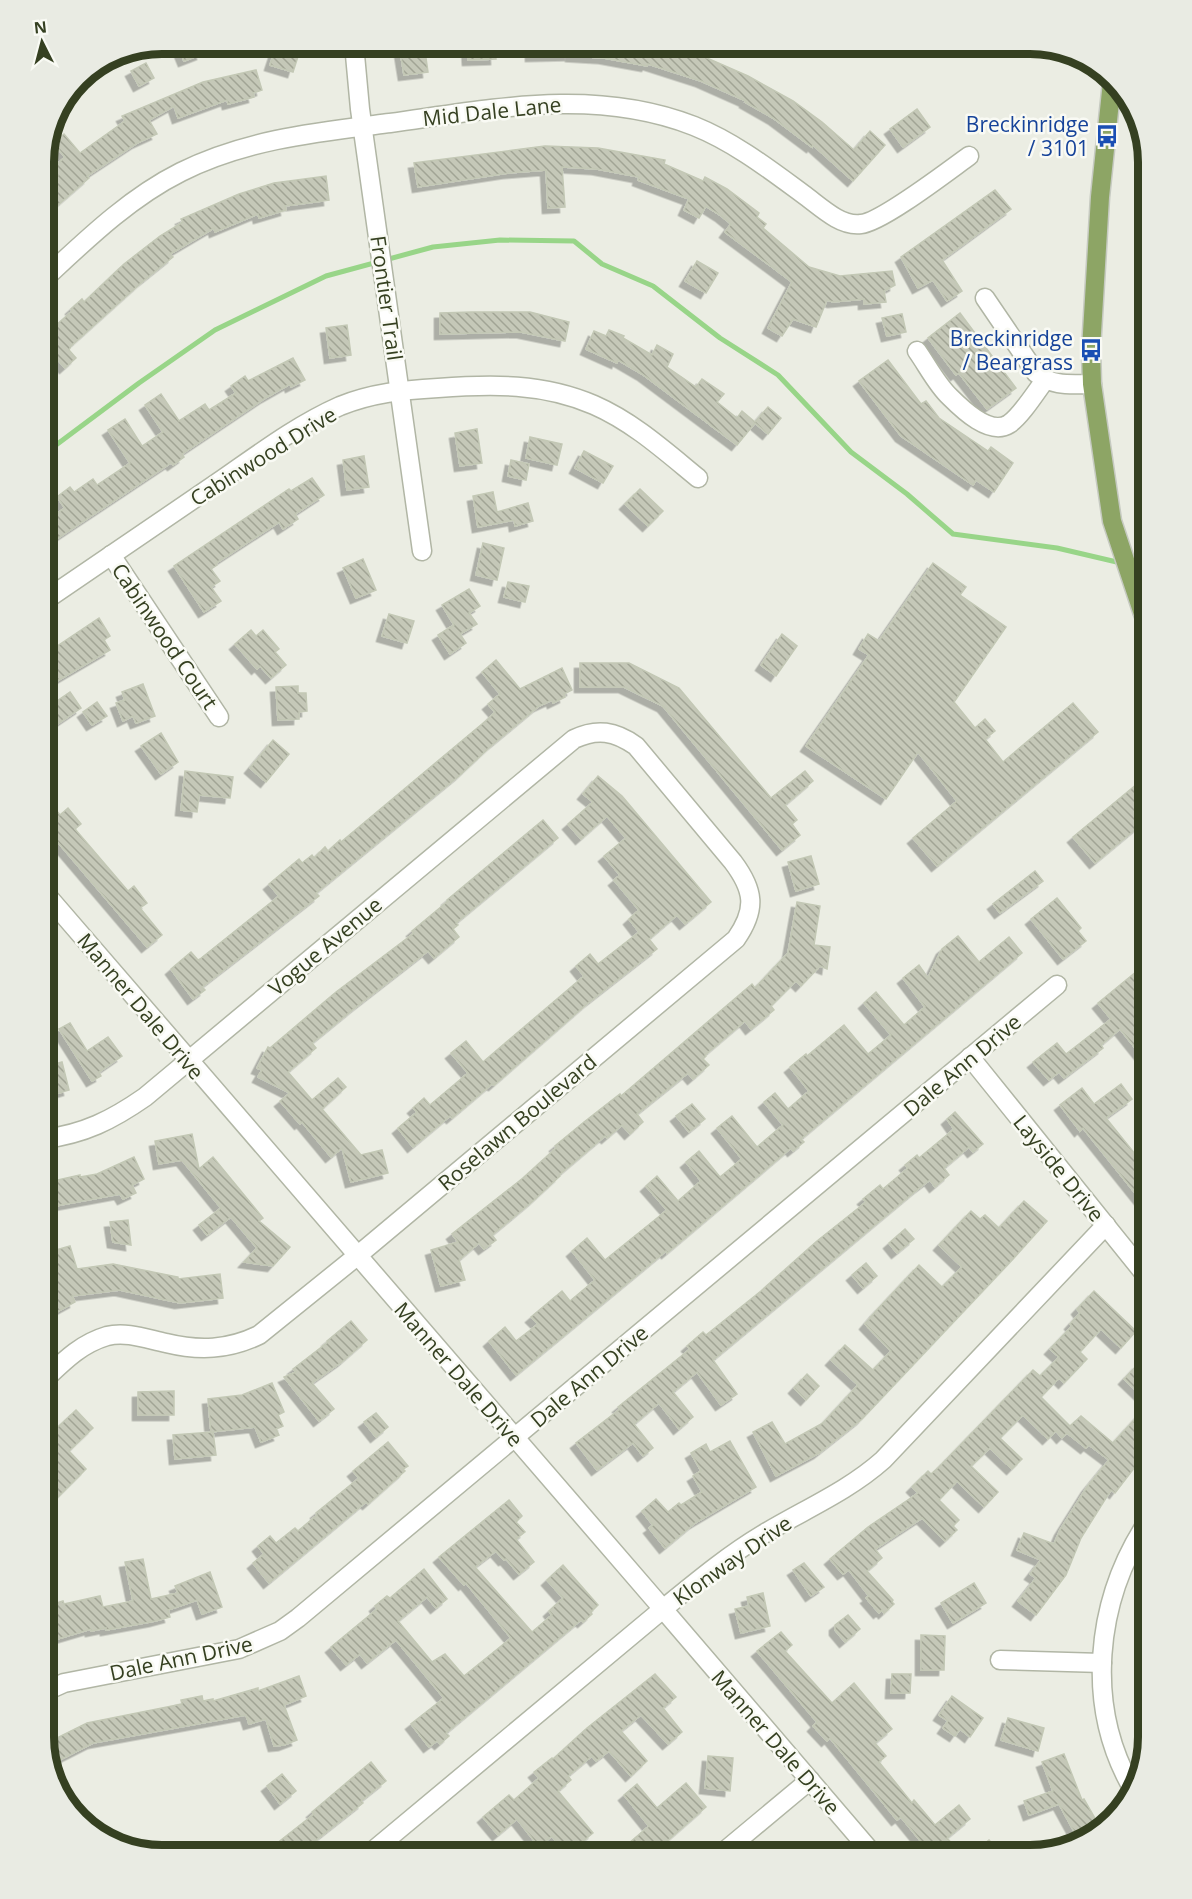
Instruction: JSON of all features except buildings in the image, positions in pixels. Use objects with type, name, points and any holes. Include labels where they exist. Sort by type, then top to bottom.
[{"type":"main road","points":[[1111,91],[1100,197],[1090,350],[1092,384],[1112,521],[1138,597]]},
{"type":"street","name":"Frontier Trail","points":[[355,54],[422,552]]},
{"type":"street","name":"Mid Dale Lane","points":[[54,270],[96,231],[135,200],[178,173],[228,153],[270,141],[333,129],[522,105],[557,103],[603,105],[650,113],[694,126],[738,148],[838,219],[860,224],[869,222],[890,210],[969,156]]},
{"type":"street","points":[[985,298],[1036,373],[1056,384],[1092,384]]},
{"type":"street","points":[[917,351],[948,396],[992,428],[1003,427],[1012,422],[1045,380]]},
{"type":"street","name":"Cabinwood Drive","points":[[54,594],[311,420],[367,396],[399,391],[507,384],[562,394],[594,405],[626,422],[655,442],[698,478]]},
{"type":"street","name":"Cabinwood Court","points":[[111,555],[219,717]]},
{"type":"street","name":"Vogue Avenue","points":[[54,1137],[78,1133],[96,1126],[145,1097],[574,739],[594,731]]},
{"type":"street","name":"Roselawn Boulevard","points":[[54,1371],[85,1345],[108,1336],[136,1336],[193,1348],[222,1348],[260,1335],[736,939],[745,926],[750,911],[750,888],[745,878],[636,746],[612,733],[594,731]]},
{"type":"street","name":"Manner Dale Drive","points":[[54,904],[865,1845]]},
{"type":"street","name":"Dale Ann Drive","points":[[54,1688],[64,1683],[240,1649],[280,1631],[515,1438],[1057,985]]},
{"type":"street","name":"Layside Drive","points":[[970,1057],[1138,1265]]},
{"type":"street","name":"Klonway Drive","points":[[380,1845],[711,1570],[761,1535],[853,1484],[883,1460],[1106,1226]]},
{"type":"street","points":[[1128,1781],[1115,1752],[1105,1719],[1101,1689],[1102,1663],[1106,1621],[1113,1591],[1128,1555],[1138,1539]]},
{"type":"street","points":[[1000,1660],[1102,1663]]},
{"type":"street","points":[[732,1845],[810,1780]]},
{"type":"waterway","points":[[54,447],[215,330],[326,276],[433,247],[500,240],[574,241],[602,264],[653,286],[720,338],[778,375],[851,452],[907,494],[953,534],[1057,548],[1121,563]]},
{"type":"waterway","points":[[1130,565],[1138,567]]},
{"type":"place","name":"Breckinridge / 3101","points":[[1107,136]]},
{"type":"place","name":"Breckinridge / Beargrass","points":[[1091,350]]}]
